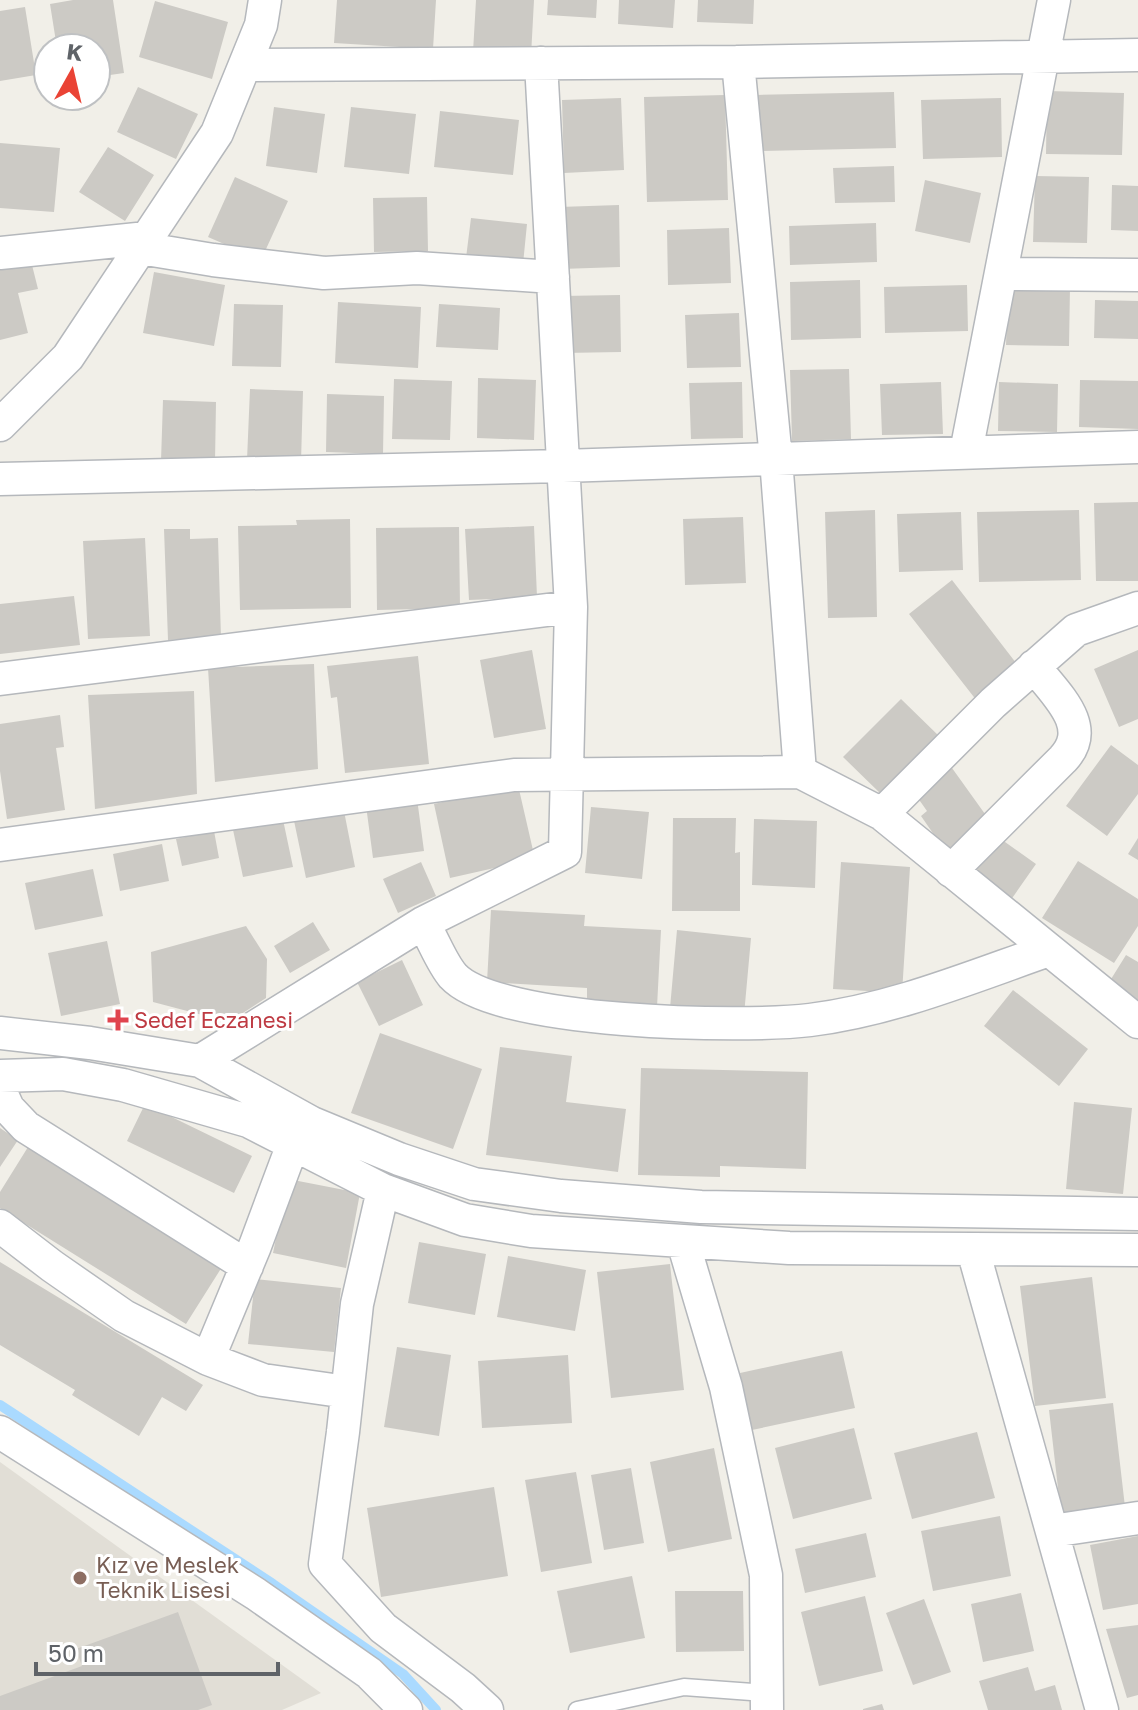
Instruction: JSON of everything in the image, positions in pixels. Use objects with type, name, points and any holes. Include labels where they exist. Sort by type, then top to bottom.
[{"type":"street","points":[[0,425],[68,357],[217,133],[261,25],[265,0]]},
{"type":"street","points":[[966,452],[1054,0]]},
{"type":"street","points":[[245,65],[738,62],[1138,55]]},
{"type":"street","points":[[738,62],[776,459],[800,772]]},
{"type":"street","points":[[200,1061],[423,923],[565,852],[571,607],[541,63]]},
{"type":"street","points":[[0,253],[144,243],[213,260],[324,273],[417,268],[553,277]]},
{"type":"street","points":[[1001,274],[1138,275]]},
{"type":"street","points":[[0,479],[563,466],[1138,447]]},
{"type":"street","points":[[0,679],[571,607]]},
{"type":"street","points":[[882,814],[993,703],[1076,630],[1138,608]]},
{"type":"street","points":[[951,871],[1063,759],[1075,740],[1074,721],[1034,666]]},
{"type":"street","points":[[0,845],[514,775],[800,772],[882,814],[1138,1022]]},
{"type":"street","points":[[423,923],[454,977],[498,1001],[574,1014],[697,1024],[810,1020],[891,1004],[1049,950]]},
{"type":"street","points":[[0,1030],[200,1061],[312,1123],[399,1159],[474,1184],[561,1196],[701,1207],[1138,1214]]},
{"type":"street","points":[[0,1076],[63,1074],[123,1085],[248,1121],[383,1190],[465,1220],[531,1231],[789,1248],[1138,1250]]},
{"type":"street","points":[[0,1090],[8,1108],[26,1127],[247,1266]]},
{"type":"street","points":[[208,1359],[293,1144]]},
{"type":"street","points":[[383,1190],[357,1304],[325,1564],[383,1628],[463,1688],[487,1710]]},
{"type":"street","points":[[0,1226],[124,1316],[208,1359],[263,1380],[347,1392]]},
{"type":"street","points":[[683,1242],[726,1387],[766,1575],[766,1702]]},
{"type":"street","points":[[973,1250],[1102,1710]]},
{"type":"street","points":[[0,1432],[268,1603],[369,1673],[406,1710]]},
{"type":"street","points":[[1052,1531],[1138,1518]]},
{"type":"lane","points":[[577,1710],[684,1687],[766,1702]]},
{"type":"shaded area","name":"Kız ve Meslek Teknik Lisesi","points":[[0,1462],[321,1693],[282,1710],[0,1710]]},
{"type":"building","points":[[73,0],[113,0],[124,73],[112,75],[112,32],[54,32],[50,4]]},
{"type":"building","points":[[337,0],[436,0],[433,49],[334,43]]},
{"type":"building","points":[[476,0],[534,0],[531,56],[473,52]]},
{"type":"building","points":[[548,0],[597,0],[596,18],[547,15]]},
{"type":"building","points":[[619,0],[675,0],[673,28],[618,24]]},
{"type":"building","points":[[698,0],[754,0],[753,24],[697,22]]},
{"type":"building","points":[[155,1],[228,22],[212,79],[139,57]]},
{"type":"building","points":[[25,7],[32,50],[32,76],[0,81],[0,11]]},
{"type":"building","points":[[138,87],[198,114],[176,159],[117,132]]},
{"type":"building","points":[[1047,91],[1124,93],[1122,155],[1046,154]]},
{"type":"building","points":[[894,92],[896,148],[758,151],[756,95]]},
{"type":"building","points":[[725,95],[728,200],[647,202],[644,97]]},
{"type":"building","points":[[621,98],[624,170],[564,173],[562,100]]},
{"type":"building","points":[[1001,98],[1002,157],[923,159],[921,100]]},
{"type":"building","points":[[274,107],[325,114],[317,173],[266,166]]},
{"type":"building","points":[[351,107],[416,114],[409,174],[344,167]]},
{"type":"building","points":[[440,111],[519,120],[513,175],[434,167]]},
{"type":"building","points":[[0,143],[60,148],[54,212],[0,208]]},
{"type":"building","points":[[108,147],[154,175],[125,221],[79,192]]},
{"type":"building","points":[[894,166],[895,202],[835,203],[833,168]]},
{"type":"building","points":[[1035,176],[1089,177],[1087,243],[1033,242]]},
{"type":"building","points":[[235,177],[288,201],[261,260],[208,237]]},
{"type":"building","points":[[925,180],[981,193],[970,243],[915,231]]},
{"type":"building","points":[[1112,185],[1138,186],[1138,231],[1111,230]]},
{"type":"building","points":[[427,197],[428,251],[374,252],[373,198]]},
{"type":"building","points":[[619,205],[620,267],[561,269],[559,207]]},
{"type":"building","points":[[471,218],[527,224],[523,264],[466,258]]},
{"type":"building","points":[[876,223],[877,262],[790,265],[789,226]]},
{"type":"building","points":[[729,228],[731,283],[668,285],[667,230]]},
{"type":"building","points":[[29,253],[38,289],[18,293],[28,333],[0,340],[0,260]]},
{"type":"building","points":[[154,272],[225,285],[214,346],[143,333]]},
{"type":"building","points":[[860,280],[861,338],[791,340],[790,282]]},
{"type":"building","points":[[967,285],[968,331],[885,333],[884,287]]},
{"type":"building","points":[[1008,286],[1070,287],[1069,346],[1006,345]]},
{"type":"building","points":[[620,295],[621,352],[563,353],[562,296]]},
{"type":"building","points":[[1095,300],[1138,301],[1138,339],[1094,338]]},
{"type":"building","points":[[338,302],[421,307],[418,368],[335,363]]},
{"type":"building","points":[[234,304],[283,305],[281,367],[232,366]]},
{"type":"building","points":[[439,304],[500,308],[498,350],[436,347]]},
{"type":"building","points":[[739,313],[741,367],[687,368],[685,315]]},
{"type":"building","points":[[849,369],[851,439],[792,441],[790,370]]},
{"type":"building","points":[[478,378],[536,380],[534,440],[477,438]]},
{"type":"building","points":[[394,379],[452,381],[450,440],[392,439]]},
{"type":"building","points":[[1080,380],[1138,381],[1138,429],[1079,427]]},
{"type":"building","points":[[742,382],[743,438],[691,439],[689,383]]},
{"type":"building","points":[[941,382],[943,434],[882,435],[880,384]]},
{"type":"building","points":[[999,382],[1058,384],[1057,432],[998,431]]},
{"type":"building","points":[[250,389],[303,391],[301,462],[247,460]]},
{"type":"building","points":[[327,394],[384,396],[383,454],[326,452]]},
{"type":"building","points":[[163,400],[216,402],[215,462],[161,461]]},
{"type":"building","points":[[1138,502],[1138,581],[1096,581],[1094,503]]},
{"type":"building","points":[[875,510],[877,617],[828,618],[825,512]]},
{"type":"building","points":[[1079,510],[1081,580],[979,582],[977,512]]},
{"type":"building","points":[[961,512],[963,570],[899,572],[897,514]]},
{"type":"building","points":[[743,517],[746,583],[685,585],[683,519]]},
{"type":"building","points":[[350,519],[351,608],[240,610],[238,526],[297,525],[296,520]]},
{"type":"building","points":[[534,526],[537,597],[469,600],[465,529]]},
{"type":"building","points":[[459,527],[460,608],[377,610],[376,528]]},
{"type":"building","points":[[164,529],[190,529],[190,539],[218,538],[221,638],[168,640]]},
{"type":"building","points":[[145,538],[150,636],[88,639],[83,541]]},
{"type":"building","points":[[952,580],[1020,668],[977,701],[909,614]]},
{"type":"building","points":[[74,596],[80,645],[0,654],[0,604]]},
{"type":"building","points":[[532,650],[546,729],[494,738],[480,660]]},
{"type":"building","points":[[1138,650],[1138,719],[1119,727],[1094,669]]},
{"type":"building","points":[[418,656],[429,764],[345,773],[337,697],[331,698],[327,666]]},
{"type":"building","points":[[314,664],[318,769],[215,782],[208,668]]},
{"type":"building","points":[[194,691],[197,794],[95,809],[88,695]]},
{"type":"building","points":[[901,699],[941,738],[883,796],[843,757]]},
{"type":"building","points":[[60,715],[64,747],[56,748],[65,810],[7,819],[0,771],[0,724]]},
{"type":"building","points":[[1111,745],[1138,765],[1138,794],[1107,836],[1066,806]]},
{"type":"building","points":[[952,768],[990,821],[946,852],[921,816],[927,811],[915,794]]},
{"type":"building","points":[[518,785],[535,859],[450,878],[434,804]]},
{"type":"building","points":[[416,791],[424,851],[373,858],[365,798]]},
{"type":"building","points":[[343,806],[355,867],[306,878],[293,816]]},
{"type":"building","points":[[591,807],[649,812],[642,879],[585,873]]},
{"type":"building","points":[[282,815],[293,867],[243,877],[232,825]]},
{"type":"building","points":[[673,818],[736,818],[735,853],[740,852],[740,911],[672,911]]},
{"type":"building","points":[[754,819],[817,821],[815,888],[752,885]]},
{"type":"building","points":[[214,831],[219,858],[182,866],[176,839]]},
{"type":"building","points":[[998,837],[1036,864],[1008,904],[970,878]]},
{"type":"building","points":[[1138,838],[1138,860],[1128,854]]},
{"type":"building","points":[[162,844],[169,881],[120,891],[113,854]]},
{"type":"building","points":[[1078,861],[1138,899],[1138,926],[1114,963],[1042,918]]},
{"type":"building","points":[[421,862],[436,896],[398,913],[383,879]]},
{"type":"building","points":[[841,862],[910,867],[902,993],[833,989]]},
{"type":"building","points":[[93,869],[103,916],[35,930],[25,883]]},
{"type":"building","points":[[491,910],[585,915],[584,926],[661,930],[657,1007],[587,1003],[587,988],[487,982]]},
{"type":"building","points":[[313,922],[330,950],[290,973],[274,946]]},
{"type":"building","points":[[246,926],[267,959],[266,998],[229,1022],[153,1002],[151,952]]},
{"type":"building","points":[[677,930],[751,938],[744,1015],[670,1008]]},
{"type":"building","points":[[107,941],[120,1004],[61,1016],[48,953]]},
{"type":"building","points":[[1126,955],[1138,962],[1138,1014],[1103,992]]},
{"type":"building","points":[[402,960],[423,1005],[379,1026],[357,982]]},
{"type":"building","points":[[1013,990],[1088,1049],[1059,1086],[984,1026]]},
{"type":"building","points":[[380,1033],[482,1069],[453,1149],[351,1113]]},
{"type":"building","points":[[500,1047],[572,1056],[566,1102],[626,1109],[618,1172],[486,1155]]},
{"type":"building","points":[[641,1068],[808,1072],[806,1169],[720,1166],[720,1177],[638,1175]]},
{"type":"building","points":[[1074,1102],[1132,1108],[1123,1194],[1066,1189]]},
{"type":"building","points":[[145,1104],[252,1156],[234,1193],[127,1141]]},
{"type":"building","points":[[0,1128],[18,1140],[0,1167]]},
{"type":"building","points":[[33,1139],[227,1259],[186,1324],[0,1208],[0,1192]]},
{"type":"building","points":[[288,1179],[360,1193],[346,1268],[273,1253]]},
{"type":"building","points":[[419,1242],[486,1254],[475,1315],[408,1303]]},
{"type":"building","points":[[508,1256],[586,1270],[575,1331],[497,1317]]},
{"type":"building","points":[[0,1262],[203,1385],[186,1411],[162,1397],[139,1436],[72,1395],[75,1390],[0,1345]]},
{"type":"building","points":[[670,1264],[684,1390],[611,1398],[597,1272]]},
{"type":"building","points":[[1092,1277],[1106,1398],[1035,1406],[1020,1286]]},
{"type":"building","points":[[255,1279],[341,1288],[334,1352],[248,1344]]},
{"type":"building","points":[[397,1347],[451,1355],[439,1436],[384,1427]]},
{"type":"building","points":[[842,1351],[855,1408],[752,1430],[740,1373]]},
{"type":"building","points":[[568,1355],[572,1423],[482,1428],[478,1361]]},
{"type":"building","points":[[1113,1403],[1125,1507],[1061,1514],[1049,1410]]},
{"type":"building","points":[[854,1428],[872,1499],[793,1519],[775,1448]]},
{"type":"building","points":[[977,1432],[995,1498],[912,1519],[894,1453]]},
{"type":"building","points":[[714,1448],[732,1539],[668,1552],[650,1462]]},
{"type":"building","points":[[631,1468],[644,1543],[604,1550],[591,1475]]},
{"type":"building","points":[[576,1472],[592,1563],[541,1572],[525,1480]]},
{"type":"building","points":[[494,1487],[508,1576],[381,1597],[367,1508]]},
{"type":"building","points":[[1000,1516],[1011,1576],[933,1591],[921,1531]]},
{"type":"building","points":[[866,1533],[876,1577],[805,1593],[795,1549]]},
{"type":"building","points":[[1138,1536],[1138,1604],[1103,1610],[1090,1545]]},
{"type":"building","points":[[632,1576],[645,1638],[570,1653],[557,1591]]},
{"type":"building","points":[[675,1591],[743,1591],[744,1651],[676,1652]]},
{"type":"building","points":[[1021,1593],[1034,1651],[983,1662],[971,1604]]},
{"type":"building","points":[[865,1596],[883,1671],[819,1686],[801,1612]]},
{"type":"building","points":[[924,1599],[951,1672],[913,1685],[886,1613]]},
{"type":"building","points":[[178,1612],[212,1705],[198,1710],[0,1710],[0,1696],[82,1666],[76,1649]]},
{"type":"building","points":[[1138,1625],[1138,1695],[1127,1698],[1106,1629]]},
{"type":"building","points":[[1028,1667],[1035,1691],[1055,1685],[1062,1710],[988,1710],[979,1681]]},
{"type":"building","points":[[882,1704],[884,1710],[863,1710],[863,1709]]},
{"type":"waterway","points":[[0,1405],[273,1584],[403,1674],[436,1710]]},
{"type":"place","name":"Sedef Eczanesi","points":[[118,1020]]},
{"type":"place","name":"Kız ve Meslek Teknik Lisesi","points":[[80,1578]]}]
